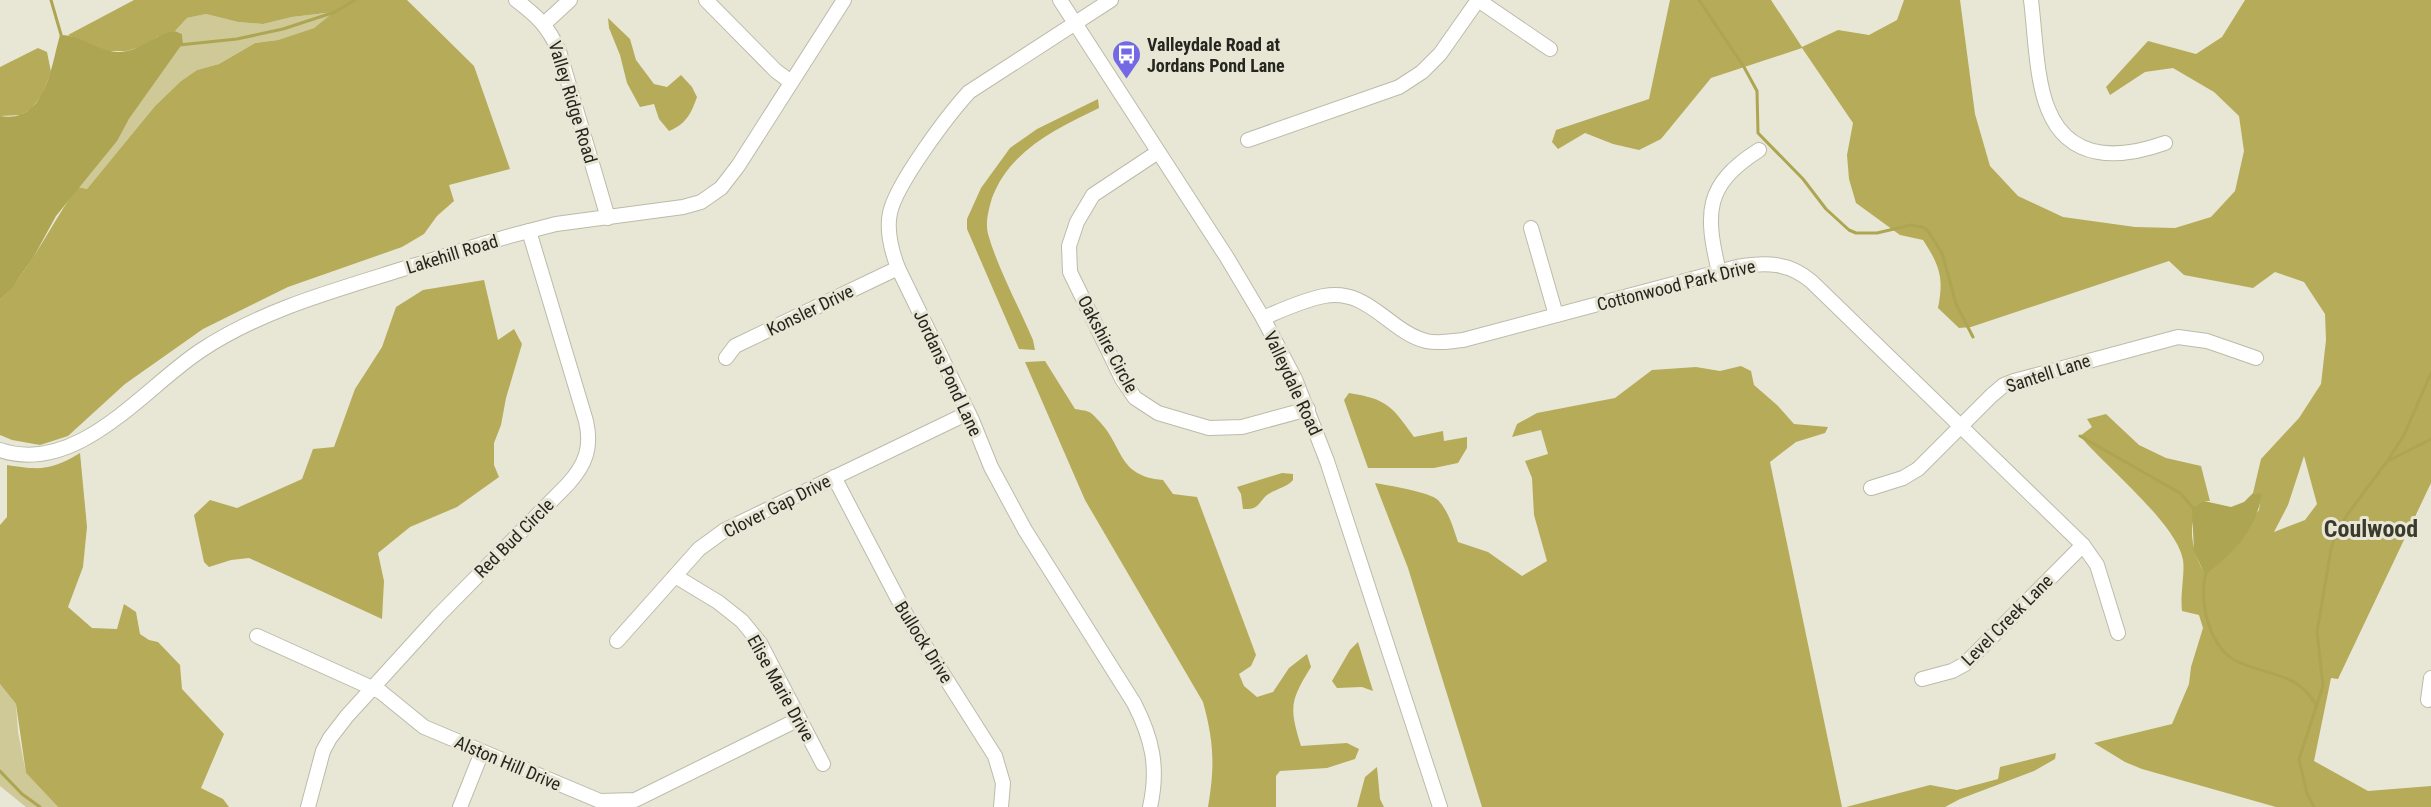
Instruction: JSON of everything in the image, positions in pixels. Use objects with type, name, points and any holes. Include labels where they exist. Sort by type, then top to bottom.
[{"type":"street","name":"Valley Ridge Road","points":[[516,0],[551,32],[559,51],[608,218]]},
{"type":"street","points":[[544,24],[570,0]]},
{"type":"street","points":[[706,0],[776,71],[791,82]]},
{"type":"street","name":"Lakehill Road","points":[[0,450],[30,455],[67,447],[98,430],[199,351],[232,333],[327,292],[556,224],[683,207],[710,198],[738,166],[844,0]]},
{"type":"street","name":"Valleydale Road","points":[[1060,0],[1226,256],[1263,318],[1295,379],[1330,470],[1440,807]]},
{"type":"street","name":"Jordans Pond Lane","points":[[1111,0],[969,92],[952,110],[898,192],[890,213],[891,249],[991,467],[1024,530],[1134,703],[1148,730],[1153,755],[1154,779],[1150,807]]},
{"type":"street","points":[[1248,140],[1399,87],[1422,72],[1440,54],[1478,0],[1550,49]]},
{"type":"street","points":[[2031,0],[2039,69],[2047,107],[2062,130],[2073,141],[2104,154],[2120,155],[2142,151],[2165,142]]},
{"type":"street","points":[[1719,272],[1710,237],[1709,221],[1712,204],[1730,173],[1742,160],[1759,150]]},
{"type":"street","name":"Oakshire Circle","points":[[1158,152],[1093,195],[1077,222],[1070,246],[1070,272],[1122,379],[1135,398],[1158,413],[1209,428],[1242,427],[1308,409]]},
{"type":"street","points":[[1531,228],[1556,315]]},
{"type":"street","name":"Red Bud Circle","points":[[308,807],[323,751],[330,738],[371,687],[584,465],[589,446],[586,421],[529,231]]},
{"type":"street","name":"Cottonwood Park Drive","points":[[1263,318],[1324,296],[1344,297],[1362,301],[1375,308],[1416,338],[1440,343],[1463,340],[1719,272],[1767,263],[1787,267],[1799,272],[1812,282],[2083,545],[2097,565],[2118,633]]},
{"type":"street","name":"Konsler Drive","points":[[726,358],[735,346],[898,268]]},
{"type":"street","name":"Santell Lane","points":[[1871,488],[1903,478],[1918,469],[1992,394],[2014,381],[2163,339],[2192,337],[2256,358]]},
{"type":"street","name":"Clover Gap Drive","points":[[617,640],[699,549],[725,530],[968,413]]},
{"type":"street","name":"Bullock Drive","points":[[834,477],[909,622],[995,756],[1003,783],[1001,807]]},
{"type":"street","name":"Level Creek Lane","points":[[1922,679],[1952,671],[1965,664],[2083,545]]},
{"type":"street","name":"Elise Marie Drive","points":[[675,576],[718,602],[742,621],[760,643],[823,764]]},
{"type":"street","name":"Alston Hill Drive","points":[[257,636],[371,687],[424,727],[600,801],[620,804],[635,800],[800,719]]},
{"type":"street","points":[[2428,700],[2431,678]]},
{"type":"street","points":[[460,807],[482,752]]},
{"type":"shaded area","points":[[134,0],[407,0],[474,66],[510,169],[449,185],[454,201],[437,216],[424,234],[402,247],[288,287],[203,329],[125,384],[68,436],[40,445],[12,440],[0,435],[0,300],[32,260],[78,187],[87,189],[155,106],[181,81],[197,70],[219,64],[255,43],[278,40],[314,28],[334,12],[292,17],[263,24],[238,22],[206,14],[187,18],[175,31],[157,37],[144,46],[126,51],[106,51],[95,48],[68,35]]},
{"type":"shaded area","points":[[1670,0],[1771,0],[1802,47],[1838,30],[1869,35],[1897,20],[1904,0],[1960,0],[1975,114],[1990,166],[2018,196],[2063,217],[2135,227],[2175,228],[2211,217],[2235,191],[2244,151],[2239,116],[2214,92],[2173,68],[2145,72],[2110,95],[2106,87],[2148,41],[2196,54],[2222,37],[2245,0],[2431,0],[2431,483],[2338,679],[2331,678],[2314,761],[2368,791],[2431,786],[2431,807],[2276,807],[2142,769],[2125,762],[2094,743],[2172,724],[2189,684],[2191,667],[2203,628],[2199,615],[2182,611],[2183,560],[2178,546],[2155,513],[2080,436],[2092,427],[2087,419],[2106,414],[2139,445],[2166,458],[2201,466],[2210,501],[2204,501],[2197,511],[2192,525],[2192,540],[2205,574],[2259,510],[2261,495],[2253,493],[2261,459],[2299,418],[2321,384],[2326,340],[2325,314],[2304,282],[2275,272],[2253,288],[2184,275],[2169,261],[1971,327],[1959,328],[1938,308],[1941,288],[1939,272],[1923,240],[1900,235],[1856,203],[1849,179],[1847,155],[1853,123],[1802,48],[1711,78],[1661,139],[1639,150],[1613,144],[1585,133],[1558,149],[1552,142],[1556,130],[1649,99]],"holes":[[[2304,456],[2317,504],[2305,520],[2274,532],[2288,505]]]},
{"type":"shaded area","points":[[335,12],[314,28],[278,40],[255,43],[219,64],[197,70],[181,81],[155,106],[87,189],[78,187],[116,141],[183,43],[182,34],[175,31],[187,18],[206,14],[238,22],[263,24],[292,17]]},
{"type":"shaded area","points":[[608,18],[630,39],[636,60],[654,84],[667,87],[681,75],[692,87],[697,97],[687,118],[680,125],[669,131],[659,119],[654,104],[640,107],[627,83],[620,55],[609,28]]},
{"type":"shaded area","points":[[175,31],[182,34],[183,43],[129,119],[117,141],[56,216],[33,258],[12,288],[0,300],[0,116],[15,116],[28,111],[37,102],[49,76],[60,35],[74,37],[103,49],[118,52],[133,49]]},
{"type":"shaded area","points":[[38,48],[47,52],[51,72],[42,95],[31,109],[21,115],[0,116],[0,67]]},
{"type":"shaded area","points":[[1098,99],[1099,108],[1051,133],[1022,154],[1000,181],[992,198],[987,220],[988,234],[1003,274],[1033,340],[1035,350],[1019,349],[967,229],[967,219],[981,188],[1010,148],[1037,129]]},
{"type":"shaded area","points":[[484,280],[498,340],[514,329],[522,344],[506,398],[501,425],[494,443],[494,465],[499,477],[457,507],[410,527],[378,553],[384,581],[382,619],[249,558],[231,560],[209,567],[204,562],[194,515],[210,500],[237,508],[302,479],[313,449],[334,447],[355,389],[382,347],[396,307],[423,290]]},
{"type":"shaded area","points":[[1045,361],[1075,409],[1090,413],[1099,421],[1129,466],[1137,473],[1163,480],[1173,494],[1197,497],[1256,655],[1251,666],[1239,674],[1244,686],[1257,697],[1273,692],[1289,668],[1307,654],[1311,667],[1295,697],[1293,713],[1301,746],[1347,743],[1359,749],[1355,759],[1327,768],[1280,771],[1276,776],[1276,807],[1208,807],[1212,779],[1212,754],[1203,702],[1085,500],[1025,362]]},
{"type":"shaded area","points":[[1741,366],[1751,371],[1754,385],[1794,424],[1828,427],[1825,433],[1796,442],[1770,462],[1842,807],[1482,807],[1408,568],[1375,483],[1408,489],[1438,500],[1448,515],[1458,542],[1488,552],[1522,576],[1547,561],[1534,515],[1532,478],[1525,461],[1548,454],[1541,430],[1512,437],[1517,424],[1537,413],[1615,398],[1652,370],[1696,367],[1720,371]]},
{"type":"shaded area","points":[[1349,393],[1372,398],[1388,406],[1414,437],[1443,431],[1444,441],[1467,437],[1467,448],[1458,463],[1434,468],[1368,468],[1344,400]]},
{"type":"shaded area","points":[[80,453],[87,527],[83,567],[68,607],[92,628],[117,629],[124,604],[136,612],[140,634],[149,640],[158,642],[180,665],[182,689],[224,734],[201,788],[223,799],[229,807],[58,807],[26,773],[16,704],[0,684],[0,525],[7,517],[7,465],[45,468]]},
{"type":"shaded area","points":[[1282,473],[1293,474],[1293,480],[1267,495],[1257,506],[1243,509],[1241,494],[1237,487]]},
{"type":"shaded area","points":[[2253,493],[2262,494],[2249,530],[2234,549],[2205,575],[2194,551],[2192,509],[2204,501],[2231,507],[2244,502]]},
{"type":"shaded area","points":[[1358,642],[1373,691],[1362,687],[1337,688],[1332,681],[1350,650]]},
{"type":"shaded area","points":[[0,684],[16,704],[18,732],[26,773],[58,807],[26,807],[0,786]]},
{"type":"shaded area","points":[[2056,753],[2055,759],[2034,771],[1945,807],[1846,807],[1930,785],[1957,790],[1998,779],[2000,767]]},
{"type":"shaded area","points":[[1377,767],[1380,799],[1384,807],[1357,807],[1365,777]]},
{"type":"waterway","points":[[51,0],[62,38]]},
{"type":"waterway","points":[[179,45],[237,39],[283,29],[335,12],[355,0]]},
{"type":"waterway","points":[[1699,0],[1744,67],[1757,91],[1758,133],[1803,179],[1826,209],[1849,230],[1856,233],[1877,233],[1911,225],[1923,227],[1928,231],[1942,253],[1956,304],[1973,337]]},
{"type":"waterway","points":[[2314,807],[2307,794],[2299,759],[2323,686],[2317,632],[2331,549],[2336,534],[2347,515],[2404,435],[2431,373]]},
{"type":"waterway","points":[[2080,436],[2180,493],[2195,510]]},
{"type":"waterway","points":[[2390,460],[2431,439]]},
{"type":"waterway","points":[[2206,572],[2205,610],[2214,638],[2222,649],[2240,663],[2294,682],[2312,698],[2317,706]]},
{"type":"waterway","points":[[0,771],[22,794],[40,807]]},
{"type":"place","name":"Valleydale Road at Jordans Pond Lane","points":[[1126,80]]},
{"type":"district","name":"Coulwood","points":[[2371,529]]}]
